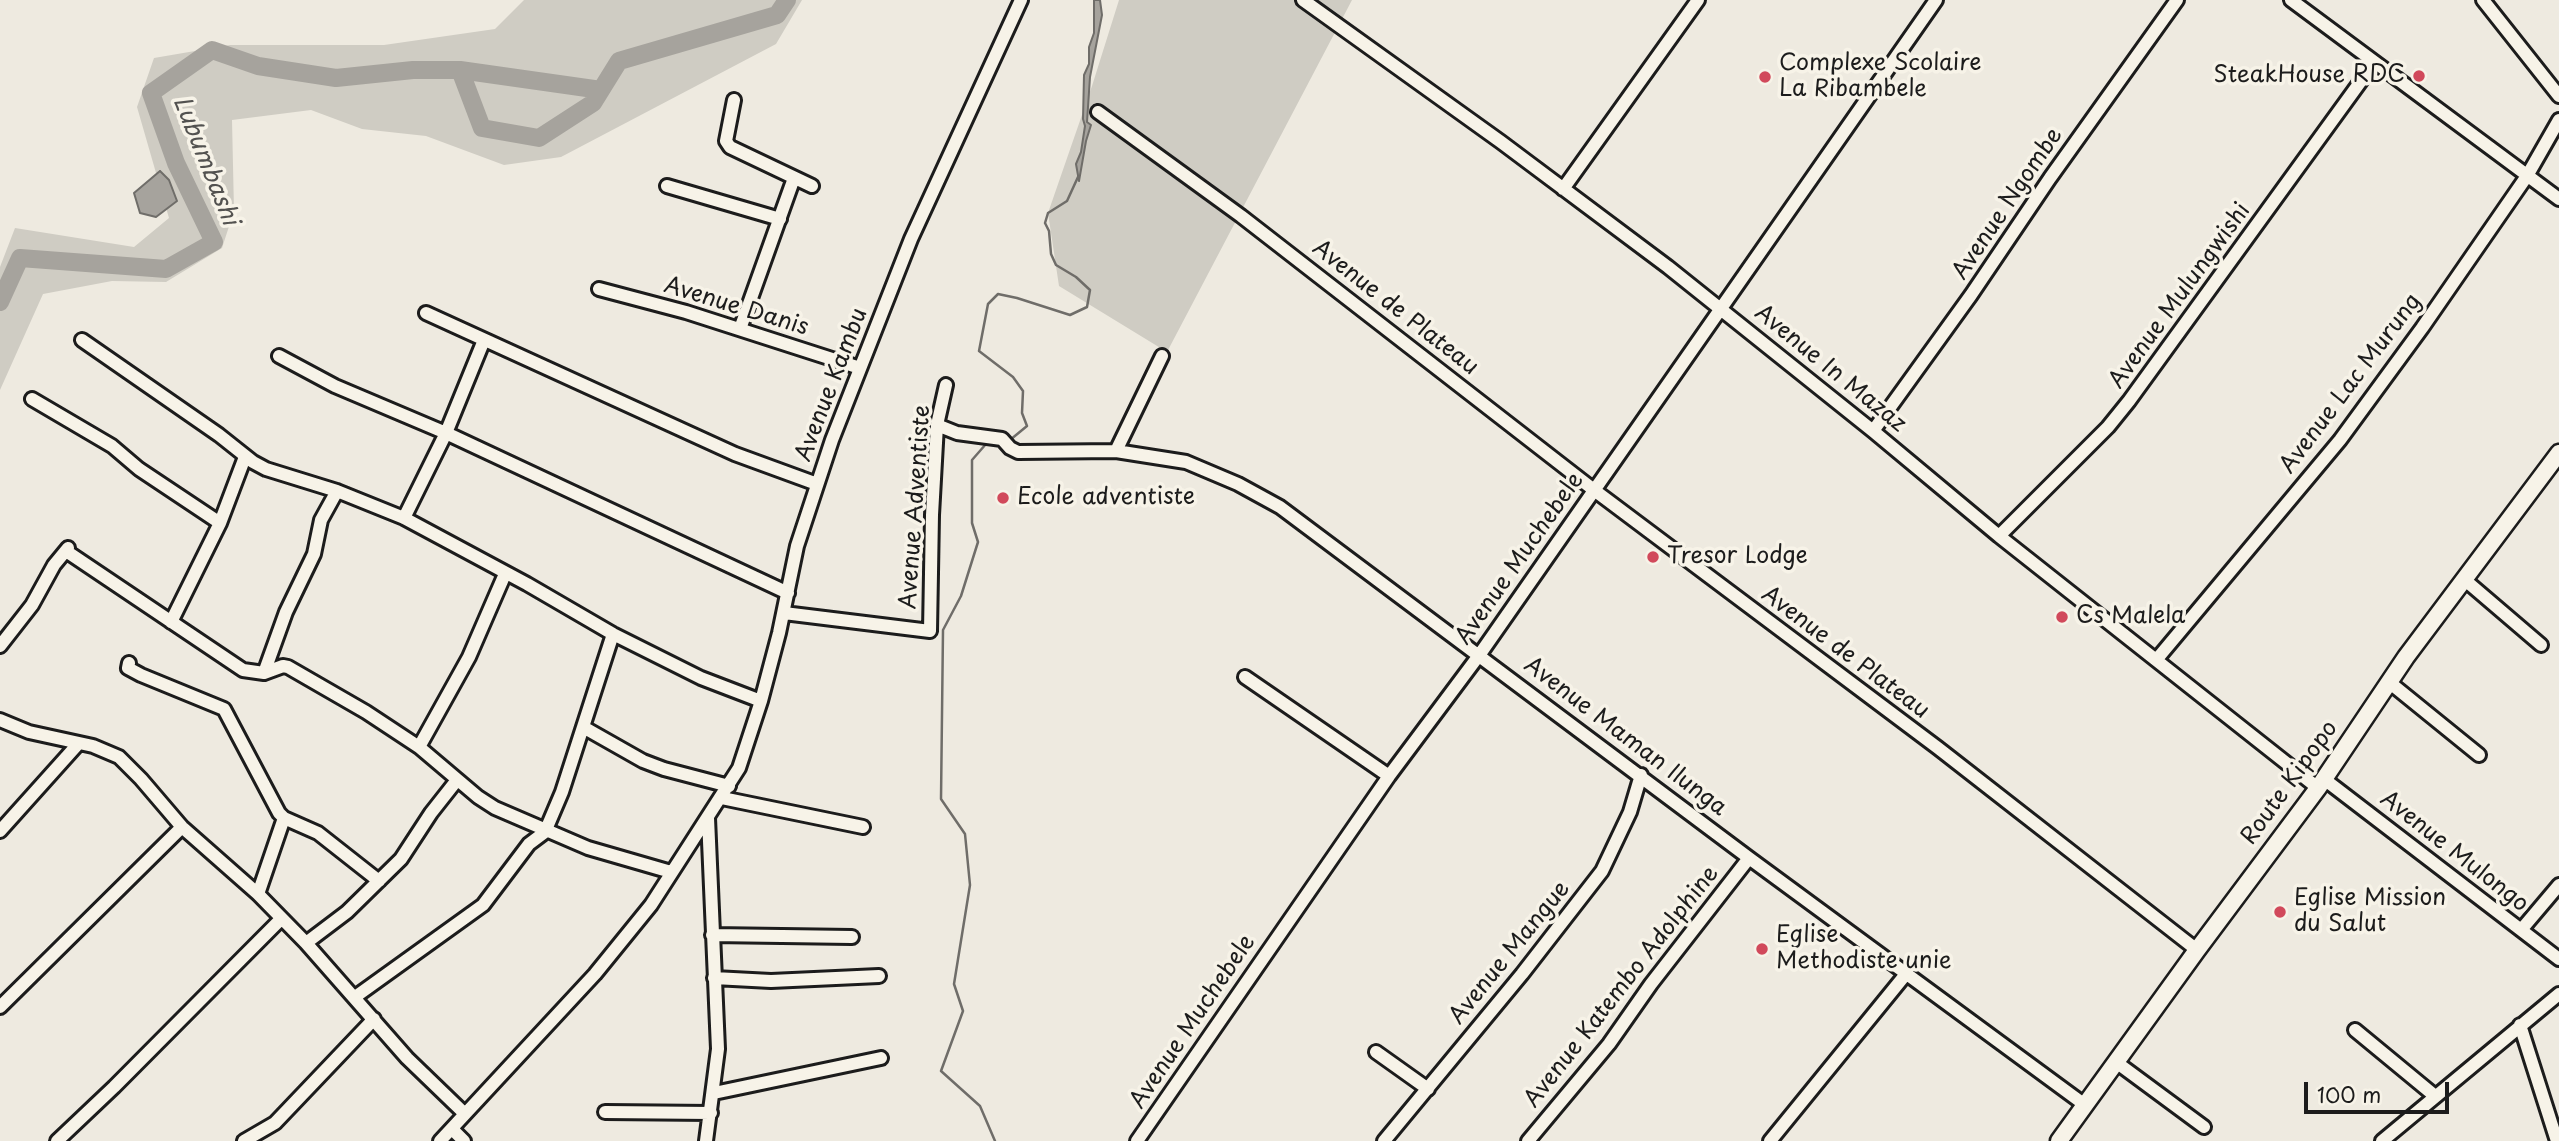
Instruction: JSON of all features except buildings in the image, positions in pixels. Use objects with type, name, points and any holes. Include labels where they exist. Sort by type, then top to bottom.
[{"type":"main road","name":"Route Kipopo","points":[[2059,1141],[2321,783],[2389,682],[2559,453]]},
{"type":"street","name":"Avenue Kambu","points":[[440,1141],[595,974],[651,905],[729,786],[746,752],[761,701],[784,613],[797,546],[860,368],[911,239],[1021,0]]},
{"type":"street","name":"Avenue In Mazaz","points":[[1303,0],[1563,189],[1720,308],[2000,536],[2321,783]]},
{"type":"street","points":[[1563,189],[1698,0]]},
{"type":"street","name":"Avenue Muchebele","points":[[1137,1141],[1389,776],[1480,654],[1936,0]]},
{"type":"street","name":"Avenue Ngombe","points":[[1873,431],[2177,0]]},
{"type":"street","points":[[2291,0],[2559,199]]},
{"type":"street","points":[[2483,0],[2559,96]]},
{"type":"street","name":"Avenue Mulungwishi","points":[[2000,536],[2108,427],[2129,401],[2374,63]]},
{"type":"street","points":[[734,100],[726,141],[730,147],[812,186]]},
{"type":"street","name":"Avenue de Plateau","points":[[1098,112],[1241,216],[1594,490],[1938,748],[2197,950]]},
{"type":"street","name":"Avenue Lac Murung","points":[[2157,659],[2340,440],[2422,328],[2527,176],[2559,120]]},
{"type":"street","points":[[740,329],[794,178]]},
{"type":"street","points":[[667,186],[780,219]]},
{"type":"street","name":"Avenue Danis","points":[[599,289],[686,312],[860,368]]},
{"type":"street","points":[[426,313],[735,454],[817,484]]},
{"type":"street","points":[[82,340],[265,469],[337,491],[404,518],[567,606],[613,634],[701,678],[761,701]]},
{"type":"street","points":[[404,518],[446,433],[484,340]]},
{"type":"street","points":[[279,356],[335,386],[446,433],[788,593]]},
{"type":"street","points":[[1116,451],[1163,356]]},
{"type":"street","name":"Avenue Adventiste","points":[[784,613],[930,631],[937,425],[946,385]]},
{"type":"street","points":[[32,399],[112,446],[139,469],[220,523]]},
{"type":"street","name":"Avenue Maman Ilunga","points":[[937,425],[957,432],[990,436],[1006,442],[1010,449],[1018,452],[1116,451],[1200,466],[1280,507],[2085,1105]]},
{"type":"street","points":[[171,622],[220,523],[245,457]]},
{"type":"street","points":[[264,673],[286,612],[314,554],[321,520],[337,491]]},
{"type":"street","points":[[0,646],[27,611],[54,565],[67,550],[243,670],[264,673],[282,666],[295,670],[419,747],[486,803],[545,832],[588,848],[671,872]]},
{"type":"street","points":[[419,747],[469,657],[505,574]]},
{"type":"street","points":[[2465,580],[2541,645]]},
{"type":"street","points":[[355,998],[483,905],[529,844],[545,832],[613,634]]},
{"type":"street","points":[[129,663],[128,668],[141,675],[224,709],[230,716],[272,802],[284,818],[318,833],[379,881]]},
{"type":"street","points":[[1245,677],[1389,776]]},
{"type":"street","points":[[2389,682],[2479,755]]},
{"type":"street","points":[[0,720],[29,732],[93,746],[118,757],[141,779],[182,827],[258,894],[306,943],[418,1069],[464,1113]]},
{"type":"street","points":[[583,727],[643,761],[729,786]]},
{"type":"street","points":[[0,831],[78,744]]},
{"type":"street","name":"Avenue Mangue","points":[[1384,1141],[1522,974],[1602,871],[1630,812],[1641,775]]},
{"type":"street","points":[[306,943],[347,912],[401,859],[430,814],[457,780]]},
{"type":"street","name":"Avenue Mulongo","points":[[2321,783],[2559,959]]},
{"type":"street","points":[[722,798],[863,827]]},
{"type":"street","points":[[258,894],[284,818]]},
{"type":"street","points":[[706,1141],[718,1049],[708,818]]},
{"type":"street","points":[[0,1007],[182,827]]},
{"type":"street","points":[[683,856],[709,859]]},
{"type":"street","name":"Avenue Katembo Adolphine","points":[[1528,1141],[1609,1044],[1651,984],[1749,858]]},
{"type":"street","points":[[2521,930],[2559,885]]},
{"type":"street","points":[[57,1141],[281,919]]},
{"type":"street","points":[[712,935],[852,937]]},
{"type":"street","points":[[1770,1141],[1906,974]]},
{"type":"street","points":[[714,978],[771,981],[879,976]]},
{"type":"street","points":[[2382,1141],[2559,994]]},
{"type":"street","points":[[244,1141],[275,1123],[374,1019]]},
{"type":"street","points":[[2521,1025],[2557,1141]]},
{"type":"street","points":[[2355,1030],[2435,1096]]},
{"type":"street","points":[[1376,1052],[1428,1089]]},
{"type":"street","points":[[714,1093],[881,1058]]},
{"type":"street","points":[[2116,1062],[2204,1126]]},
{"type":"street","points":[[605,1112],[711,1114]]},
{"type":"street","points":[[453,1130],[464,1141]]},
{"type":"shaded area","points":[[524,0],[802,0],[776,44],[561,157],[504,165],[426,136],[362,129],[311,110],[232,120],[234,211],[222,248],[166,282],[112,281],[43,294],[0,390],[0,267],[15,228],[134,247],[169,218],[137,107],[154,58],[230,45],[384,45],[495,29]]},
{"type":"shaded area","points":[[1094,0],[1100,0],[1102,15],[1090,77],[1087,122],[1091,125],[1079,181],[1076,164],[1085,126],[1084,75],[1089,64],[1089,47],[1094,33]]},
{"type":"shaded area","points":[[1119,0],[1352,0],[1167,352],[1059,286],[1048,213]]},
{"type":"shaded area","points":[[160,171],[169,180],[177,201],[156,217],[140,213],[134,193]]},
{"type":"waterway","name":"Lubumbashi","points":[[0,302],[20,258],[166,269],[214,242],[176,163],[151,93],[212,50],[258,66],[336,78],[413,70],[460,70],[482,128],[539,138],[593,103],[619,61],[777,15],[787,0]]},
{"type":"waterway","name":"Lubumbashi","points":[[460,70],[601,90]]},
{"type":"waterway","points":[[1010,440],[1027,426],[1022,413],[1023,391],[1013,377],[979,351],[988,304],[998,294],[1070,315],[1087,307],[1090,290],[1076,277],[1056,265],[1045,223],[1048,213],[1067,201],[1078,177]]},
{"type":"waterway","points":[[994,444],[986,444],[972,460],[972,523],[978,542],[961,596],[943,630],[941,799],[965,834],[970,885],[954,984],[963,1011],[941,1071],[980,1106],[995,1141]]},
{"type":"place","name":"SteakHouse RDC","points":[[2419,76]]},
{"type":"place","name":"Complexe Scolaire La Ribambele","points":[[1765,77]]},
{"type":"place","name":"Ecole adventiste","points":[[1003,498]]},
{"type":"place","name":"Tresor Lodge","points":[[1653,557]]},
{"type":"place","name":"Cs Malela","points":[[2062,617]]},
{"type":"place","name":"Eglise Mission du Salut","points":[[2280,912]]},
{"type":"place","name":"Eglise Methodiste unie","points":[[1762,949]]}]
